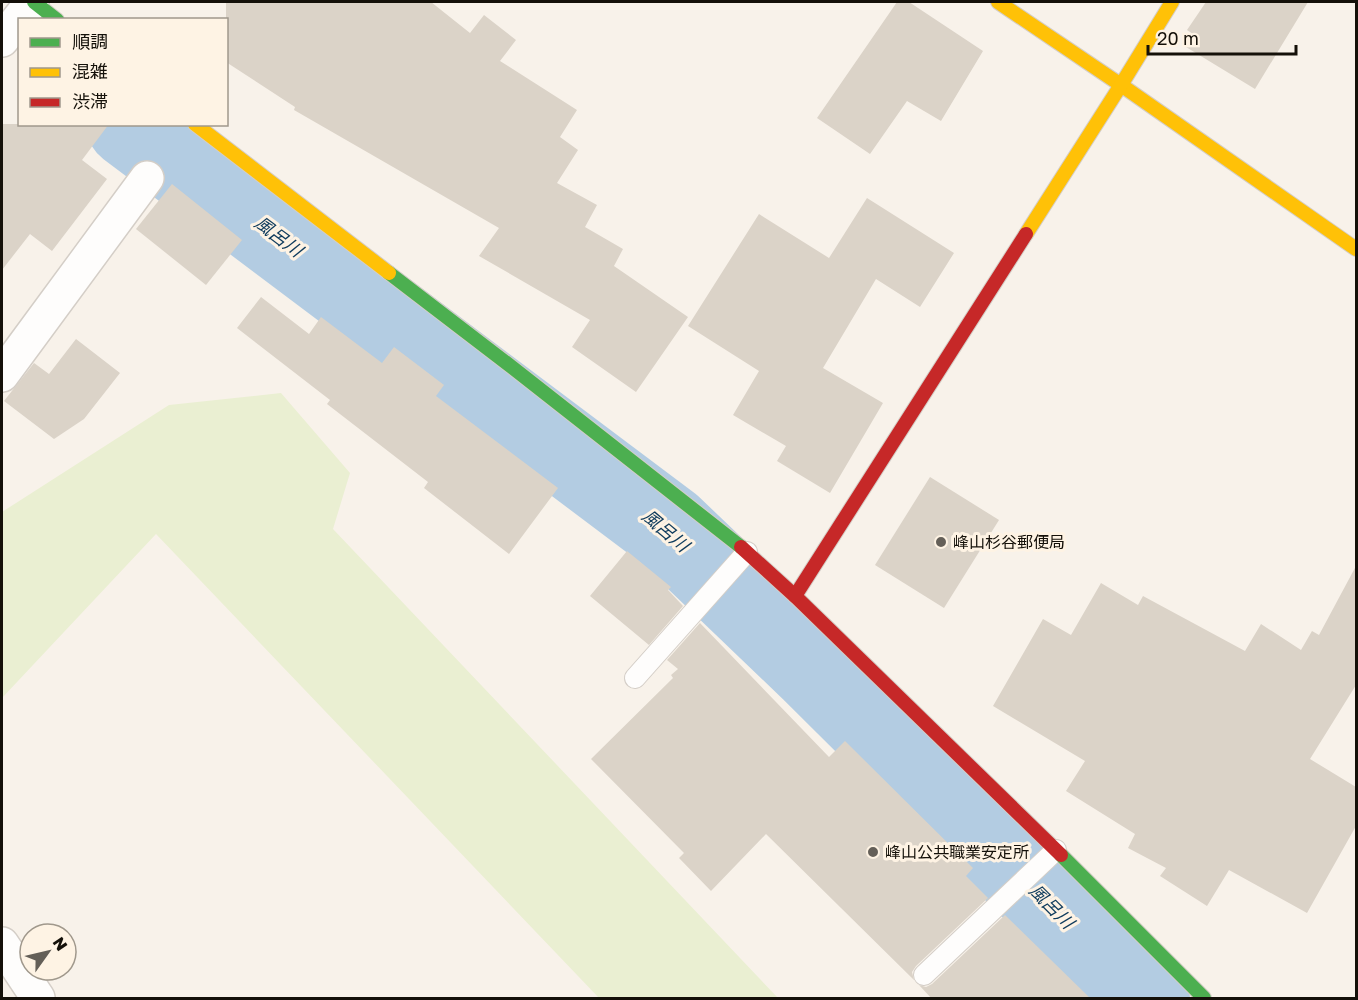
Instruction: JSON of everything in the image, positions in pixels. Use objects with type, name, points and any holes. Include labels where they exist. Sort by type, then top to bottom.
[{"type":"street","points":[[20,18],[33,2],[54,18]]},
{"type":"street","points":[[998,2],[1356,249]]},
{"type":"street","points":[[795,596],[1172,2]]},
{"type":"street","points":[[2,40],[18,20]]},
{"type":"street","points":[[198,126],[513,368],[747,552],[1056,850],[1204,999]]},
{"type":"street","points":[[2,375],[147,178]]},
{"type":"street","points":[[2,944],[38,999]]},
{"type":"lane","points":[[634,678],[747,552]]},
{"type":"lane","points":[[924,975],[1056,850]]},
{"type":"green space","points":[[281,393],[350,473],[333,529],[778,998],[599,998],[156,534],[2,698],[2,512],[169,405]]},
{"type":"building","points":[[226,2],[431,2],[470,33],[484,15],[516,40],[500,61],[577,110],[560,137],[578,150],[557,183],[597,205],[585,227],[623,249],[614,266],[688,317],[636,392],[572,347],[590,320],[479,256],[499,228],[294,110],[295,107],[228,63],[228,18],[226,18]]},
{"type":"building","points":[[897,2],[909,2],[983,51],[941,121],[907,101],[870,154],[817,118]]},
{"type":"building","points":[[1206,2],[1308,2],[1255,89],[1186,47],[1193,34],[1187,30]]},
{"type":"building","points":[[2,124],[108,126],[82,160],[107,179],[52,251],[30,234],[2,270]]},
{"type":"building","points":[[172,184],[242,240],[206,285],[136,229]]},
{"type":"building","points":[[867,198],[954,253],[920,307],[876,279],[823,368],[883,403],[830,493],[777,461],[786,446],[733,415],[759,371],[688,326],[759,214],[829,258]]},
{"type":"building","points":[[261,297],[309,334],[321,317],[382,363],[394,347],[444,385],[436,396],[558,488],[509,554],[424,488],[428,482],[327,404],[330,400],[237,328]]},
{"type":"building","points":[[76,339],[120,373],[84,419],[54,439],[4,401],[34,363],[49,374]]},
{"type":"building","points":[[930,477],[999,520],[944,608],[875,565]]},
{"type":"building","points":[[627,551],[671,587],[668,590],[683,606],[649,645],[590,596]]},
{"type":"building","points":[[1356,566],[1356,685],[1310,759],[1356,787],[1356,826],[1307,913],[1229,870],[1207,906],[1160,876],[1166,868],[1128,848],[1135,834],[1066,791],[1085,761],[993,706],[1043,619],[1071,635],[1101,583],[1138,605],[1143,596],[1245,651],[1261,624],[1301,650],[1312,631],[1319,635]]},
{"type":"building","points":[[700,623],[829,757],[845,741],[973,868],[966,876],[988,898],[916,966],[912,972],[914,980],[766,834],[711,891],[679,858],[684,853],[591,759],[673,678],[671,675],[678,669],[667,660]]},
{"type":"building","points":[[1005,915],[1091,999],[932,999],[919,985],[926,987],[932,984]]},
{"type":"waterway","name":"風呂川","points":[[133,126],[669,529],[814,668],[1146,998]]},
{"type":"traffic: fast","points":[[34,2],[54,18]]},
{"type":"traffic: fast","points":[[389,273],[741,547]]},
{"type":"traffic: fast","points":[[1061,855],[1204,998]]},
{"type":"traffic: slow","points":[[998,2],[1356,249]]},
{"type":"traffic: slow","points":[[1026,234],[1172,2]]},
{"type":"traffic: slow","points":[[198,126],[389,273]]},
{"type":"traffic: jam","points":[[795,596],[1026,234]]},
{"type":"traffic: jam","points":[[741,547],[795,596],[1061,855]]},
{"type":"place","name":"峰山杉谷郵便局","points":[[941,542]]},
{"type":"place","name":"峰山公共職業安定所","points":[[873,852]]}]
